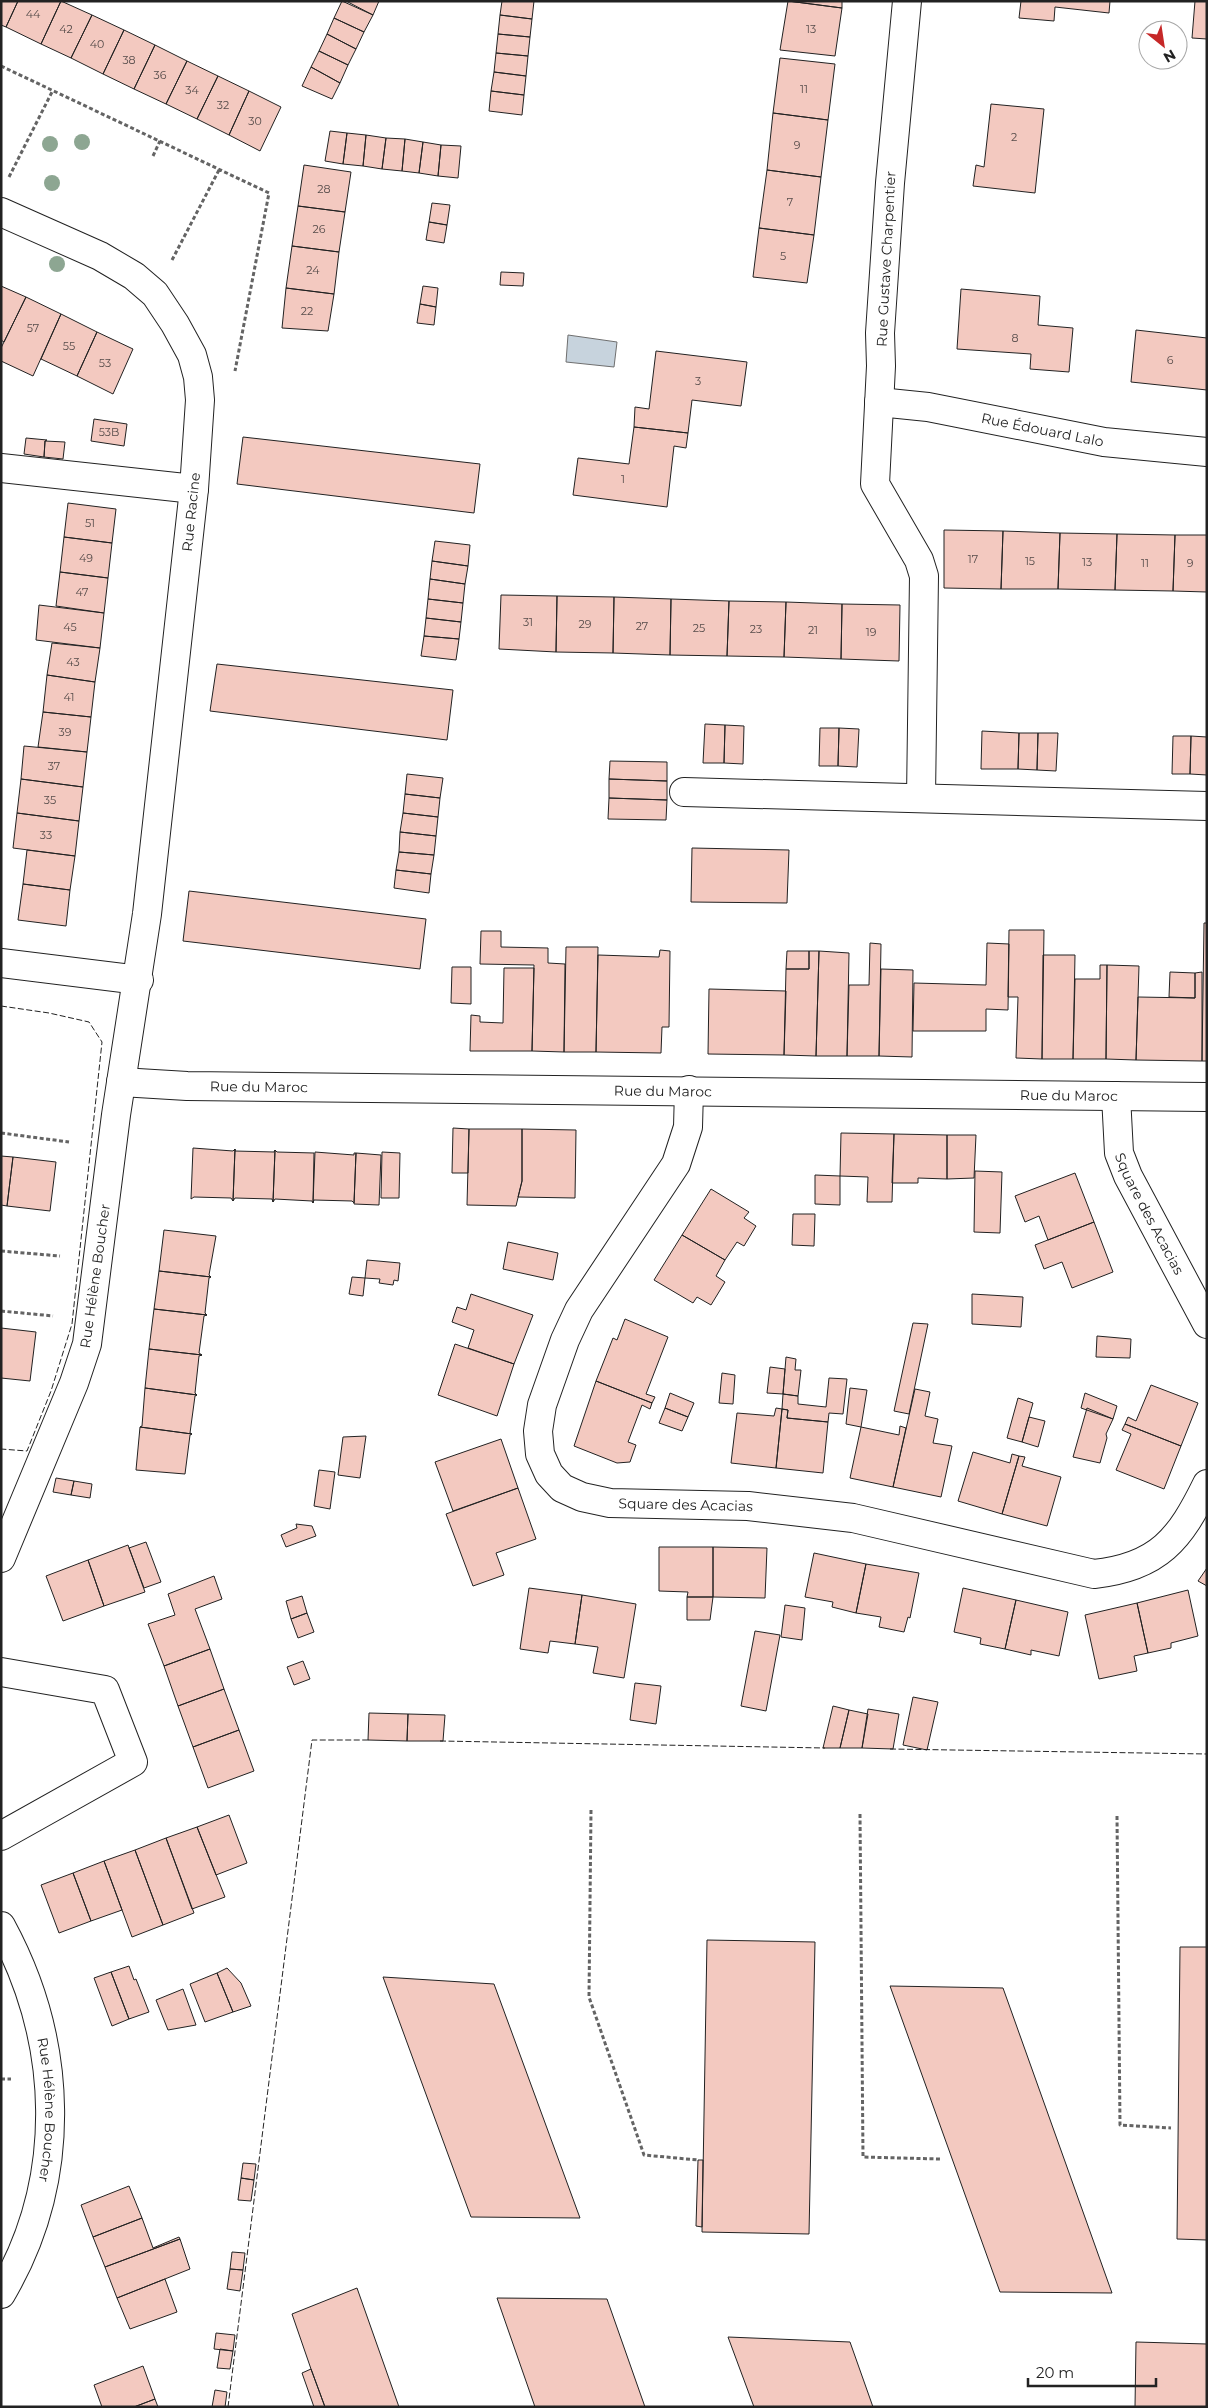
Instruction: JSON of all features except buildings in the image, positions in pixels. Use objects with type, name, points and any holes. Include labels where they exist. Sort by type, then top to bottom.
[{"type":"street","name":"Rue Gustave Charpentier","points":[[907,1],[890,182],[880,333],[880,402],[875,484],[920,560],[924,576],[921,798]]},
{"type":"street","name":"Rue Racine","points":[[1,212],[100,256],[134,276],[155,294],[184,339],[192,355],[198,376],[200,400],[194,489],[147,914]]},
{"type":"street","name":"Rue Édouard Lalo","points":[[880,402],[928,407],[1104,442],[1207,452]]},
{"type":"street","points":[[1,468],[194,489]]},
{"type":"street","points":[[684,792],[1207,806]]},
{"type":"street","name":"Rue Hélène Boucher","points":[[1,1558],[74,1383],[87,1344],[121,1082],[139,980],[147,914]]},
{"type":"street","points":[[1,963],[139,980]]},
{"type":"street","name":"Rue du Maroc","points":[[121,1082],[187,1086],[1207,1097]]},
{"type":"street","name":"Square des Acacias","points":[[689,1090],[688,1127],[676,1164],[579,1310],[565,1340],[542,1405],[538,1431],[540,1454],[549,1474],[562,1488],[582,1497],[610,1502],[748,1506],[853,1518],[1094,1574],[1119,1571],[1140,1563],[1161,1549],[1178,1534],[1190,1518],[1207,1484]]},
{"type":"street","name":"Square des Acacias","points":[[1116,1096],[1119,1153],[1128,1176],[1207,1324]]},
{"type":"street","points":[[1,1672],[105,1690],[133,1762],[1,1836]]},
{"type":"street","name":"Rue Hélène Boucher","points":[[1,1926],[19,1962],[41,2026],[46,2049],[51,2101],[46,2173],[38,2210],[26,2246],[1,2294]]},
{"type":"path","points":[[1,66],[268,193],[235,373]]},
{"type":"path","points":[[6,182],[53,90]]},
{"type":"path","points":[[153,156],[160,142]]},
{"type":"path","points":[[155,294],[219,170]]},
{"type":"path","points":[[1,1133],[69,1142]]},
{"type":"path","points":[[1,1250],[60,1256]]},
{"type":"path","points":[[1,1310],[53,1316]]},
{"type":"path","points":[[591,1810],[589,1997],[644,2155],[698,2160]]},
{"type":"path","points":[[860,1814],[863,2157],[940,2159]]},
{"type":"path","points":[[1117,1816],[1120,2125],[1171,2128]]},
{"type":"shaded area","points":[[568,335],[617,342],[614,367],[566,362]]},
{"type":"fence","points":[[1,1006],[49,1013],[89,1022],[102,1042],[72,1324],[51,1391],[27,1451],[1,1449]]},
{"type":"fence","points":[[228,2407],[312,1740],[370,1740]]},
{"type":"fence","points":[[440,1741],[825,1748]]},
{"type":"fence","points":[[890,1749],[1207,1754]]}]
